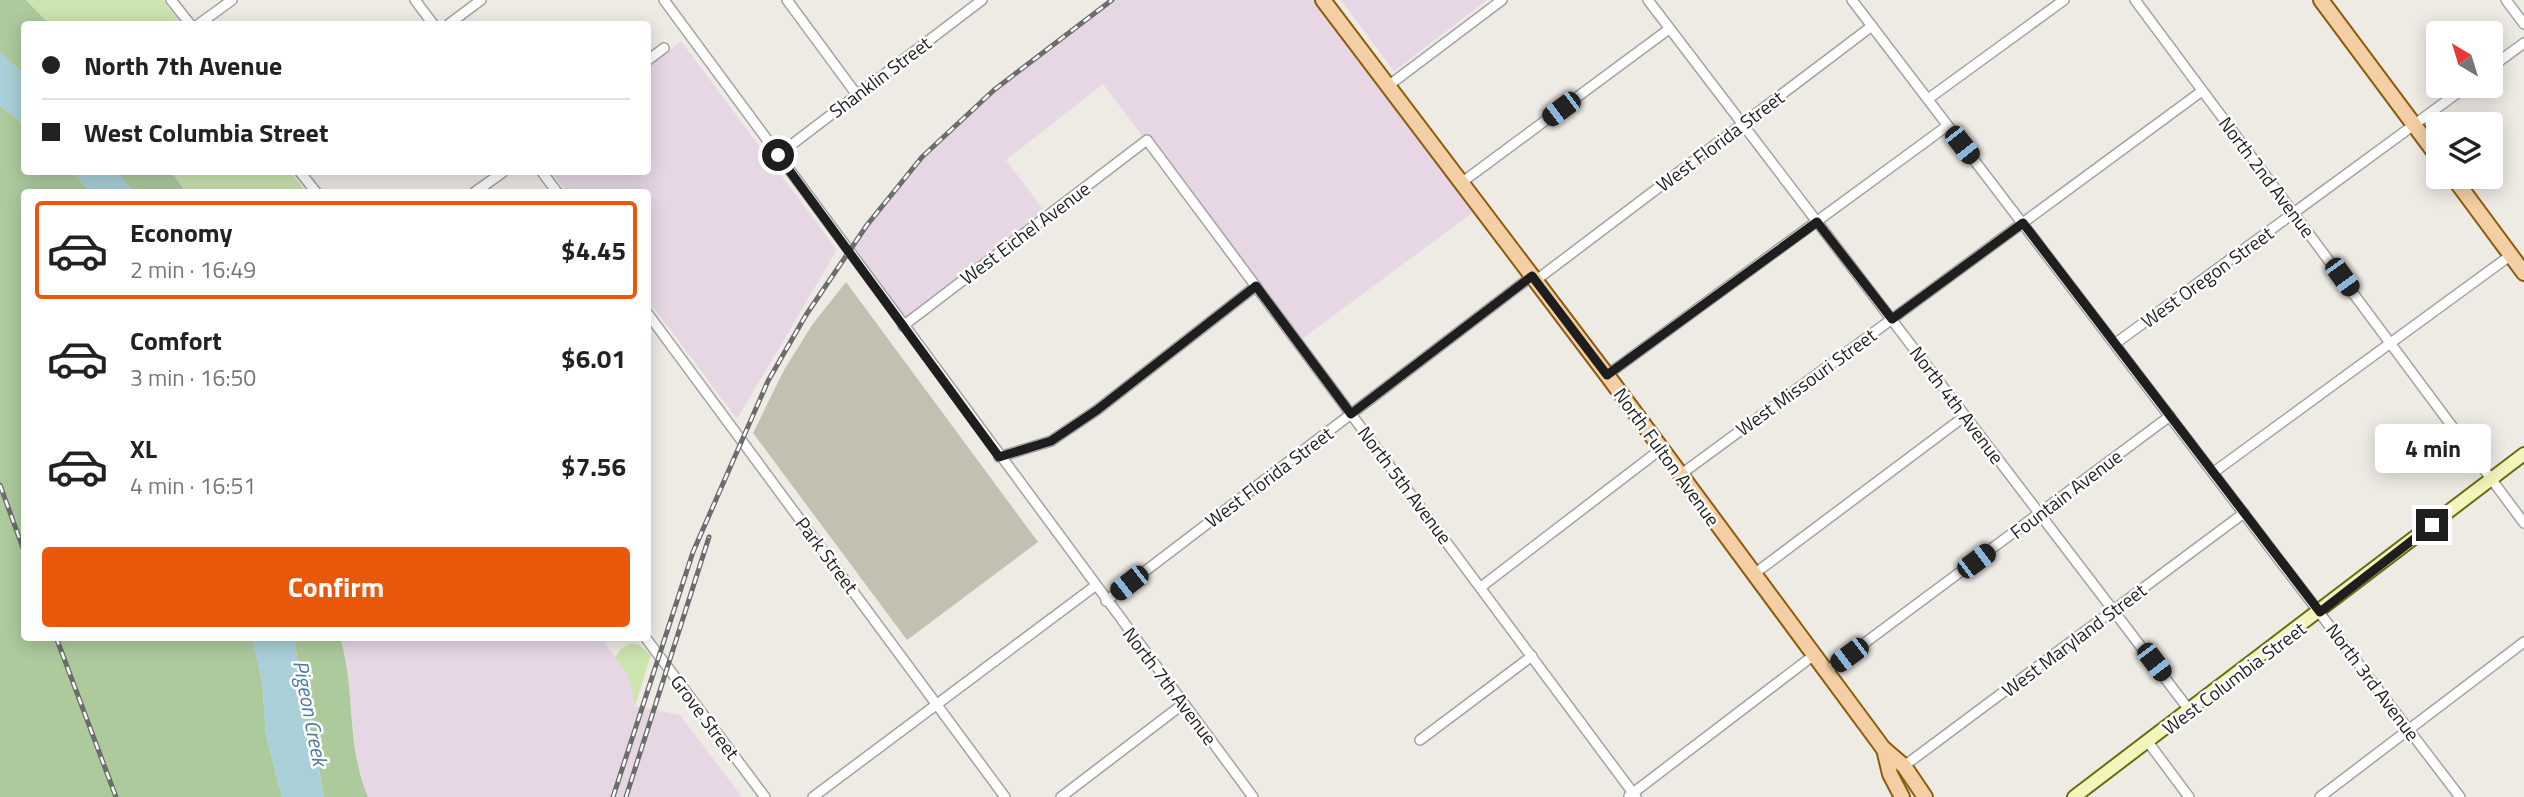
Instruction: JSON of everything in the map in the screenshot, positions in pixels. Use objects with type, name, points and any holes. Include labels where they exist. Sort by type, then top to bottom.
[{"type":"main road","name":"North Fulton Avenue","points":[[1323,0],[1607,375],[1883,748],[1904,766],[1925,797]]},
{"type":"main road","points":[[2321,0],[2426,141]]},
{"type":"main road","points":[[2461,189],[2524,273]]},
{"type":"main road","name":"West Columbia Street","points":[[2074,797],[2524,454]]},
{"type":"main road","name":"North Fulton Avenue","points":[[1883,748],[1890,774],[1902,797]]},
{"type":"street","points":[[171,0],[188,21]]},
{"type":"street","points":[[203,21],[232,0]]},
{"type":"street","points":[[415,0],[431,21]]},
{"type":"street","points":[[453,21],[481,0]]},
{"type":"street","name":"North 7th Avenue","points":[[664,0],[1252,797]]},
{"type":"street","points":[[787,0],[857,94]]},
{"type":"street","name":"Shanklin Street","points":[[778,155],[982,0]]},
{"type":"street","points":[[1388,86],[1502,0]]},
{"type":"street","name":"North 4th Avenue","points":[[1648,0],[2190,711]]},
{"type":"street","name":"North 3rd Avenue","points":[[1853,0],[2460,797]]},
{"type":"street","points":[[1928,99],[2064,0]]},
{"type":"street","name":"North 2nd Avenue","points":[[2135,0],[2524,523]]},
{"type":"street","points":[[2506,0],[2524,24]]},
{"type":"street","name":"West Florida Street","points":[[1106,601],[1351,414],[1872,26]]},
{"type":"street","points":[[1461,183],[1669,29]]},
{"type":"street","points":[[2503,58],[2524,43]]},
{"type":"street","points":[[651,58],[664,48]]},
{"type":"street","name":"West Missouri Street","points":[[1680,475],[2202,91]]},
{"type":"street","name":"West Oregon Street","points":[[2116,343],[2451,98]]},
{"type":"street","points":[[1607,375],[1947,125]]},
{"type":"street","name":"North 5th Avenue","points":[[1147,141],[1481,587],[1632,796]]},
{"type":"street","name":"West Eichel Avenue","points":[[903,326],[1147,141]]},
{"type":"street","points":[[302,175],[314,189]]},
{"type":"street","points":[[479,189],[499,175]]},
{"type":"street","points":[[2214,472],[2511,255]]},
{"type":"street","points":[[999,457],[1051,441],[1097,410],[1256,286]]},
{"type":"street","name":"Park Street","points":[[651,318],[1006,797]]},
{"type":"street","points":[[1754,574],[1965,416]]},
{"type":"street","name":"Fountain Avenue","points":[[1828,671],[2170,416]]},
{"type":"street","points":[[1481,587],[1661,449]]},
{"type":"street","name":"West Maryland Street","points":[[1904,766],[2244,513]]},
{"type":"street","points":[[813,797],[1095,586]]},
{"type":"street","name":"Grove Street","points":[[648,641],[765,797]]},
{"type":"street","points":[[2320,797],[2524,642]]},
{"type":"street","points":[[1632,796],[1815,655]]},
{"type":"street","points":[[1420,740],[1532,656]]},
{"type":"street","points":[[1061,797],[1183,704]]},
{"type":"street","points":[[2148,743],[2189,797]]},
{"type":"shaded area","points":[[1113,0],[1323,0],[1480,207],[1298,342],[1103,84],[1006,160],[1048,216],[903,326],[849,251],[922,159],[1015,74]]},
{"type":"shaded area","points":[[1341,0],[1487,0],[1394,71]]},
{"type":"shaded area","points":[[681,41],[837,250],[737,419],[651,304],[651,189],[565,189],[553,175],[651,175],[651,65]]},
{"type":"shaded area","points":[[846,282],[1038,542],[907,640],[753,433],[784,370],[812,325]]},
{"type":"shaded area","points":[[341,641],[603,641],[628,674],[635,706],[680,715],[742,797],[368,797],[358,774],[346,658]]},
{"type":"green space","points":[[0,0],[26,0],[46,21],[21,21],[21,71],[0,53]]},
{"type":"green space","points":[[26,0],[163,0],[179,21],[46,21]]},
{"type":"green space","points":[[0,106],[21,122],[21,175],[76,175],[87,189],[21,189],[21,641],[253,641],[262,680],[266,735],[282,797],[0,797]]},
{"type":"green space","points":[[120,175],[173,175],[184,189],[131,189]]},
{"type":"green space","points":[[173,175],[292,175],[304,189],[184,189]]},
{"type":"green space","points":[[295,641],[341,641],[357,758],[368,797],[324,797],[315,749],[308,731]]},
{"type":"green space","points":[[630,644],[638,644],[651,655],[635,706],[628,674],[615,658],[621,649]]},
{"type":"water","points":[[0,53],[21,71],[21,122],[0,106]]},
{"type":"water","points":[[76,175],[120,175],[131,189],[87,189]]},
{"type":"water","points":[[253,641],[295,641],[308,731],[315,749],[324,797],[282,797],[266,735],[262,680]]},
{"type":"railway","points":[[613,797],[693,552],[768,381],[806,315],[867,225],[922,157],[994,90],[1112,0]]},
{"type":"railway","points":[[0,485],[21,543]]},
{"type":"railway","points":[[626,797],[709,537]]},
{"type":"railway","points":[[58,641],[116,797]]},
{"type":"route","points":[[778,155],[999,457],[1051,441],[1097,410],[1256,286],[1351,414],[1532,276],[1607,375],[1817,222],[1892,319],[2023,223],[2320,612],[2432,525]]},
{"type":"water label","name":"Pigeon Creek","points":[[310,713]]}]
